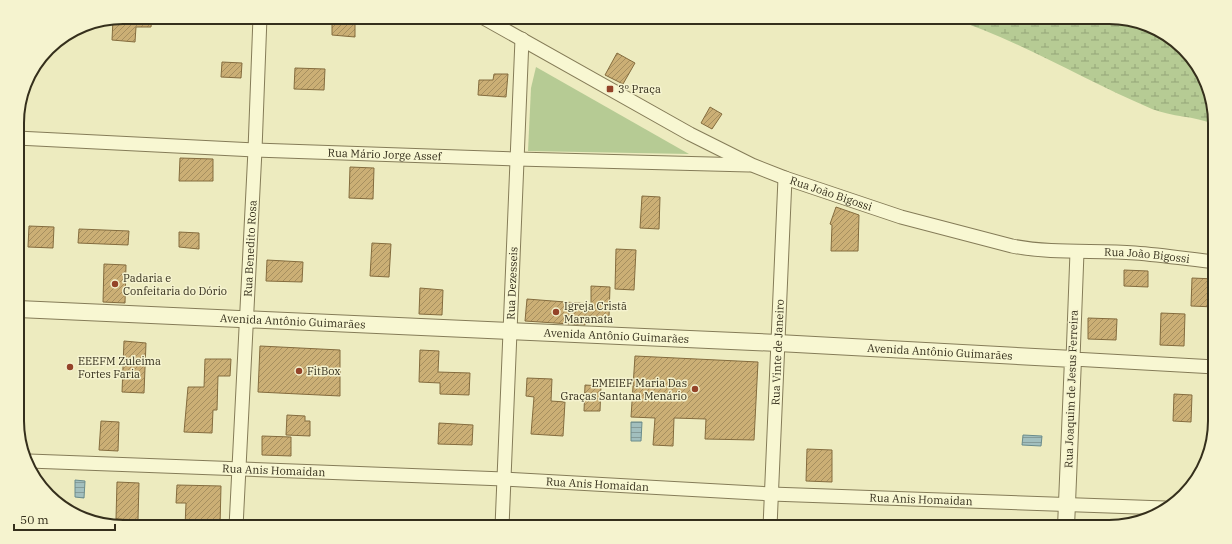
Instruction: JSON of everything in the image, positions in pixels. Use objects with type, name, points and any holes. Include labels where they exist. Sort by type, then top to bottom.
[{"type":"street","name":"Rua Benedito Rosa","points":[[236,520],[260,24]]},
{"type":"street","name":"Rua João Bigossi","points":[[495,24],[690,134],[752,165],[901,217],[1023,248],[1077,252],[1135,253],[1208,261]]},
{"type":"street","name":"Rua Dezesseis","points":[[502,520],[522,39]]},
{"type":"street","name":"Rua Mário Jorge Assef","points":[[24,138],[254,150],[752,165]]},
{"type":"street","name":"Rua Vinte de Janeiro","points":[[770,520],[786,178]]},
{"type":"street","name":"Rua Joaquim de Jesus Ferreira","points":[[1066,520],[1077,252]]},
{"type":"street","name":"Avenida Antônio Guimarães","points":[[24,309],[510,330],[1208,366]]},
{"type":"street","name":"Rua Anis Homaidan","points":[[33,461],[504,480],[771,494],[1157,508]]},
{"type":"green space","points":[[968,24],[1115,24],[1134,27],[1147,32],[1169,44],[1188,63],[1195,74],[1205,98],[1208,122],[1167,114],[1152,109]]},
{"type":"green space","points":[[536,67],[689,154],[528,151],[531,88]]},
{"type":"water","points":[[631,422],[642,422],[641,441],[631,441]]},
{"type":"water","points":[[1023,435],[1042,436],[1041,446],[1022,445]]},
{"type":"water","points":[[75,480],[85,481],[84,498],[75,497]]},
{"type":"building","points":[[151,24],[151,27],[136,27],[135,42],[112,40],[113,25]]},
{"type":"building","points":[[332,24],[355,24],[355,37],[332,35]]},
{"type":"building","points":[[617,53],[635,63],[623,84],[605,75]]},
{"type":"building","points":[[222,62],[242,63],[241,78],[221,77]]},
{"type":"building","points":[[295,68],[325,69],[324,90],[294,89]]},
{"type":"building","points":[[494,74],[508,74],[506,97],[478,95],[479,80],[493,80]]},
{"type":"building","points":[[710,107],[722,114],[712,129],[701,123]]},
{"type":"building","points":[[180,158],[213,159],[213,181],[179,181]]},
{"type":"building","points":[[350,167],[374,168],[373,199],[349,198]]},
{"type":"building","points":[[642,196],[660,197],[659,229],[640,228]]},
{"type":"building","points":[[836,207],[859,215],[858,251],[831,251],[832,225],[830,224]]},
{"type":"building","points":[[29,226],[54,227],[53,248],[28,247]]},
{"type":"building","points":[[79,229],[129,231],[128,245],[78,243]]},
{"type":"building","points":[[179,232],[199,233],[199,249],[179,247]]},
{"type":"building","points":[[372,243],[391,244],[389,277],[370,276]]},
{"type":"building","points":[[616,249],[636,250],[634,290],[615,289]]},
{"type":"building","points":[[267,260],[303,262],[302,282],[266,281]]},
{"type":"building","name":"Padaria e Confeitaria do Dório","points":[[104,264],[126,265],[125,303],[103,302]]},
{"type":"building","points":[[1124,270],[1148,271],[1148,287],[1124,286]]},
{"type":"building","points":[[1192,278],[1208,279],[1208,307],[1191,306]]},
{"type":"building","name":"Igreja Cristã Maranata","points":[[591,286],[610,287],[609,317],[586,316],[585,325],[525,321],[527,299],[591,304]]},
{"type":"building","points":[[420,288],[443,290],[442,315],[419,314]]},
{"type":"building","points":[[1161,313],[1185,314],[1184,346],[1160,345]]},
{"type":"building","points":[[1088,318],[1117,319],[1116,340],[1088,339]]},
{"type":"building","points":[[124,341],[146,343],[144,393],[122,392]]},
{"type":"building","name":"FitBox","points":[[260,346],[340,350],[340,396],[258,392]]},
{"type":"building","points":[[420,350],[439,351],[438,372],[470,373],[469,395],[440,394],[440,383],[419,382]]},
{"type":"building","name":"EMEIEF Maria Das Graças Santana Menário","points":[[635,356],[758,362],[754,440],[705,439],[706,419],[674,418],[673,446],[653,445],[655,418],[631,417]]},
{"type":"building","points":[[205,359],[231,359],[230,376],[218,376],[217,410],[213,410],[212,433],[184,432],[188,387],[204,387]]},
{"type":"building","points":[[527,378],[552,379],[551,401],[565,402],[563,436],[531,434],[534,397],[526,396]]},
{"type":"building","points":[[585,385],[601,386],[600,411],[584,411]]},
{"type":"building","points":[[1174,394],[1192,395],[1191,422],[1173,421]]},
{"type":"building","points":[[287,415],[305,416],[305,421],[310,421],[310,436],[286,435]]},
{"type":"building","points":[[101,421],[119,422],[118,451],[99,450]]},
{"type":"building","points":[[439,423],[473,425],[472,445],[438,444]]},
{"type":"building","points":[[262,436],[291,437],[291,456],[262,455]]},
{"type":"building","points":[[807,449],[832,450],[832,482],[806,481]]},
{"type":"building","points":[[117,482],[139,483],[138,520],[116,519]]},
{"type":"building","points":[[177,485],[221,486],[220,520],[185,520],[186,503],[176,503]]},
{"type":"place","name":"3º Praça","points":[[610,89]]},
{"type":"place","name":"Padaria e Confeitaria do Dório","points":[[115,284]]},
{"type":"place","name":"Igreja Cristã Maranata","points":[[556,312]]},
{"type":"place","name":"EEEFM Zuleima Fortes Faria","points":[[70,367]]},
{"type":"place","name":"FitBox","points":[[299,371]]},
{"type":"place","name":"EMEIEF Maria Das Graças Santana Menário","points":[[695,389]]}]
